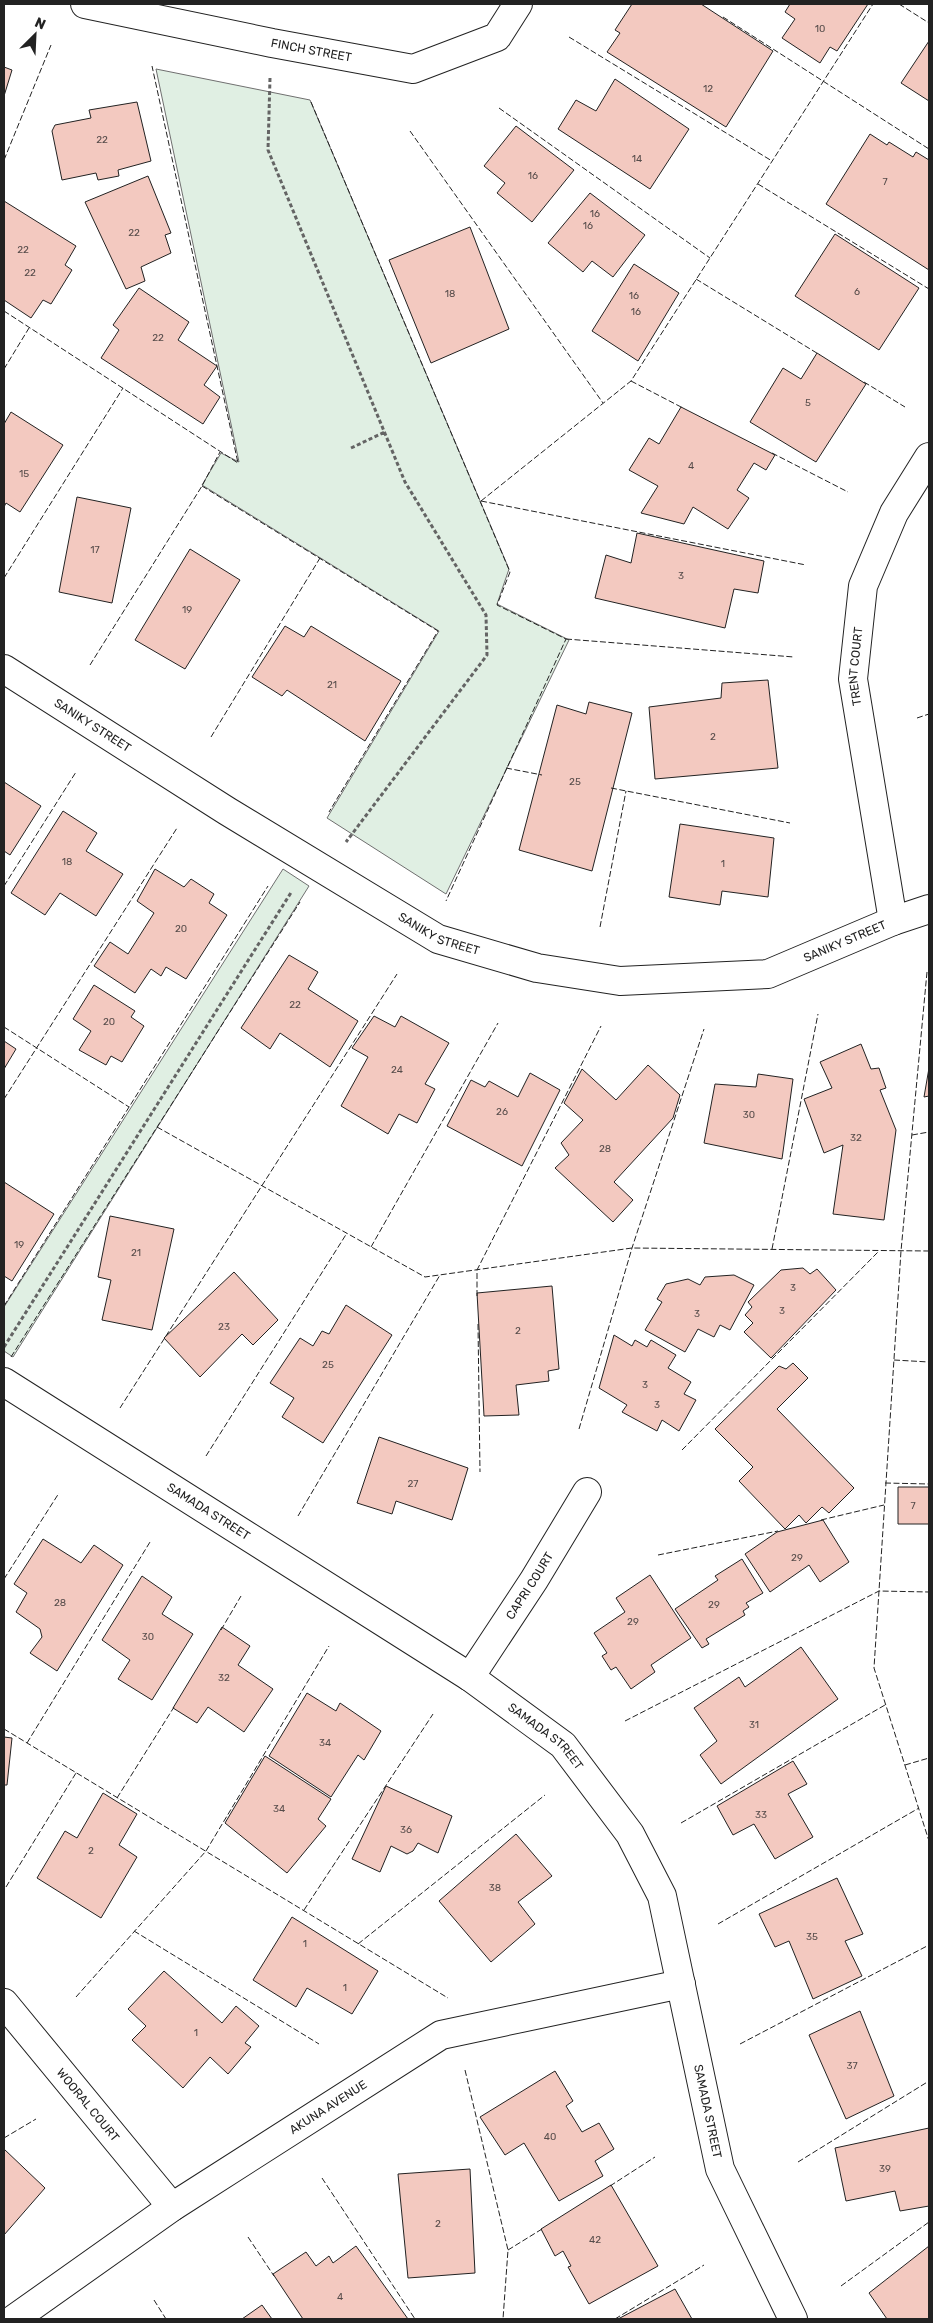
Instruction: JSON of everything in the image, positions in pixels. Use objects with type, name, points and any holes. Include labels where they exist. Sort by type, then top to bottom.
[{"type":"street","name":"FINCH STREET","points":[[85,4],[272,43],[413,69],[497,37],[518,4]]},
{"type":"street","name":"TRENT COURT","points":[[893,921],[853,680],[863,586],[894,513],[929,457]]},
{"type":"street","name":"SANIKY STREET","points":[[4,669],[438,939],[537,968],[620,981],[768,974],[893,921],[929,909]]},
{"type":"street","name":"SAMADA STREET","points":[[4,1382],[470,1677],[563,1745],[630,1834],[662,1896],[720,2169],[793,2319]]},
{"type":"street","name":"CAPRI COURT","points":[[470,1677],[534,1580],[587,1492]]},
{"type":"street","name":"AKUNA AVENUE","points":[[14,2319],[172,2207],[441,2035],[681,1984]]},
{"type":"street","name":"WOORAL COURT","points":[[4,2003],[172,2207]]},
{"type":"path","points":[[4,1348],[292,892],[325,870],[487,654],[486,615],[405,482],[268,150],[272,43]]},
{"type":"path","points":[[351,448],[385,432]]},
{"type":"green space","points":[[156,69],[310,100],[509,569],[497,604],[569,640],[446,894],[327,818],[439,631],[202,485],[221,453],[239,462]]},
{"type":"green space","points":[[283,869],[309,886],[13,1357],[4,1351],[4,1307]]},
{"type":"building","points":[[632,4],[701,4],[773,51],[726,127],[607,52],[620,33],[615,30]]},
{"type":"building","points":[[790,4],[868,4],[837,51],[830,47],[820,63],[782,38],[795,19],[785,12]]},
{"type":"building","points":[[929,41],[929,101],[901,83]]},
{"type":"building","points":[[4,67],[12,70],[4,96]]},
{"type":"building","points":[[615,79],[689,129],[650,189],[558,129],[576,100],[596,111]]},
{"type":"building","points":[[137,102],[151,161],[118,170],[119,176],[98,180],[96,173],[62,180],[52,131],[55,125],[91,118],[89,110]]},
{"type":"building","points":[[516,126],[574,170],[532,222],[497,193],[505,183],[484,166]]},
{"type":"building","points":[[870,134],[887,145],[889,142],[913,157],[916,152],[929,160],[929,270],[826,204]]},
{"type":"building","points":[[148,176],[171,233],[165,235],[171,253],[141,267],[145,281],[126,289],[85,202]]},
{"type":"building","points":[[590,193],[645,235],[613,277],[592,261],[583,272],[548,243]]},
{"type":"building","points":[[4,201],[76,246],[65,265],[72,270],[51,304],[43,300],[31,318],[4,300]]},
{"type":"building","points":[[470,227],[509,329],[431,363],[389,260]]},
{"type":"building","points":[[835,234],[919,288],[879,350],[795,296]]},
{"type":"building","points":[[634,264],[679,293],[638,361],[592,331]]},
{"type":"building","points":[[139,288],[189,322],[178,340],[217,366],[204,385],[220,397],[203,424],[101,358],[119,330],[113,325]]},
{"type":"building","points":[[817,353],[866,384],[816,462],[750,422],[783,368],[801,379]]},
{"type":"building","points":[[681,407],[775,455],[766,470],[754,463],[737,490],[749,498],[728,529],[693,507],[684,524],[641,513],[658,486],[629,470],[649,438],[659,444]]},
{"type":"building","points":[[11,412],[63,445],[20,512],[6,503],[4,507],[4,424]]},
{"type":"building","points":[[77,497],[131,508],[112,603],[59,592]]},
{"type":"building","points":[[637,533],[764,561],[758,593],[734,589],[725,628],[595,598],[606,555],[631,563]]},
{"type":"building","points":[[190,549],[240,580],[185,669],[135,640]]},
{"type":"building","points":[[285,626],[304,637],[311,626],[401,681],[365,741],[287,690],[282,696],[252,677]]},
{"type":"building","points":[[768,680],[778,768],[655,779],[649,707],[721,698],[722,683]]},
{"type":"building","points":[[589,702],[632,713],[592,871],[519,850],[557,705],[586,714]]},
{"type":"building","points":[[4,782],[41,806],[10,855],[4,851]]},
{"type":"building","points":[[63,811],[97,833],[86,851],[123,874],[96,916],[60,893],[45,915],[11,893]]},
{"type":"building","points":[[680,824],[774,838],[768,897],[722,891],[720,905],[669,897]]},
{"type":"building","points":[[155,869],[184,887],[191,879],[214,894],[209,903],[227,915],[186,979],[166,967],[161,976],[151,969],[135,993],[94,966],[110,942],[128,954],[154,913],[137,901]]},
{"type":"building","points":[[289,955],[318,972],[308,989],[358,1021],[330,1067],[280,1033],[270,1049],[241,1028]]},
{"type":"building","points":[[94,985],[135,1011],[131,1017],[144,1026],[122,1062],[111,1056],[106,1065],[79,1050],[91,1031],[73,1019]]},
{"type":"building","points":[[374,1016],[395,1027],[401,1016],[449,1043],[425,1084],[435,1089],[417,1123],[399,1114],[388,1134],[341,1106],[368,1057],[352,1048]]},
{"type":"building","points":[[4,1041],[16,1049],[4,1069]]},
{"type":"building","points":[[861,1044],[871,1069],[879,1068],[886,1088],[880,1090],[896,1130],[884,1220],[833,1214],[843,1145],[824,1153],[804,1099],[832,1088],[820,1062]]},
{"type":"building","points":[[648,1065],[680,1095],[673,1118],[614,1182],[633,1200],[613,1222],[555,1168],[569,1155],[561,1143],[583,1120],[564,1103],[582,1069],[616,1100]]},
{"type":"building","points":[[929,1068],[929,1096],[924,1097]]},
{"type":"building","points":[[530,1073],[560,1090],[522,1166],[447,1126],[471,1080],[485,1087],[489,1081],[518,1097]]},
{"type":"building","points":[[758,1074],[793,1079],[782,1159],[704,1143],[715,1084],[756,1087]]},
{"type":"building","points":[[4,1182],[54,1214],[12,1281],[4,1276]]},
{"type":"building","points":[[110,1216],[174,1229],[152,1330],[102,1320],[111,1280],[98,1277]]},
{"type":"building","points":[[803,1268],[810,1274],[817,1269],[836,1290],[771,1358],[744,1332],[753,1323],[745,1315],[752,1307],[748,1302],[781,1270]]},
{"type":"building","points":[[234,1272],[278,1320],[253,1345],[242,1334],[200,1377],[164,1338]]},
{"type":"building","points":[[734,1275],[754,1285],[730,1330],[720,1325],[714,1337],[698,1329],[685,1352],[645,1330],[662,1302],[657,1299],[666,1284],[688,1279],[700,1285],[705,1277]]},
{"type":"building","points":[[552,1286],[559,1369],[548,1371],[549,1381],[516,1385],[519,1415],[484,1416],[477,1293]]},
{"type":"building","points":[[346,1305],[392,1335],[323,1443],[282,1417],[294,1398],[270,1383],[300,1338],[313,1346],[322,1331],[329,1334]]},
{"type":"building","points":[[614,1335],[632,1346],[635,1340],[647,1347],[651,1340],[676,1355],[668,1368],[691,1382],[684,1394],[696,1400],[679,1431],[662,1420],[657,1431],[622,1412],[627,1405],[599,1388]]},
{"type":"building","points":[[793,1363],[808,1378],[777,1409],[854,1488],[829,1513],[822,1507],[806,1523],[799,1515],[785,1529],[739,1481],[753,1467],[715,1429],[779,1366],[786,1369]]},
{"type":"building","points":[[379,1437],[468,1468],[452,1520],[396,1501],[392,1514],[357,1503]]},
{"type":"building","points":[[898,1487],[929,1487],[929,1524],[898,1524]]},
{"type":"building","points":[[823,1520],[849,1562],[820,1582],[809,1565],[770,1592],[745,1554],[777,1532]]},
{"type":"building","points":[[43,1539],[81,1563],[94,1545],[123,1565],[57,1671],[30,1653],[42,1637],[40,1629],[16,1612],[27,1593],[14,1584]]},
{"type":"building","points":[[742,1559],[763,1593],[746,1603],[749,1607],[743,1611],[745,1615],[706,1639],[709,1644],[702,1648],[675,1609],[718,1580],[715,1576]]},
{"type":"building","points":[[650,1575],[691,1638],[651,1665],[655,1672],[631,1689],[616,1667],[611,1670],[602,1656],[607,1653],[594,1633],[625,1612],[616,1598]]},
{"type":"building","points":[[142,1576],[172,1597],[162,1614],[193,1634],[152,1700],[118,1679],[130,1660],[102,1640]]},
{"type":"building","points":[[222,1627],[250,1646],[238,1665],[273,1689],[244,1732],[208,1707],[197,1723],[173,1708]]},
{"type":"building","points":[[801,1647],[838,1699],[721,1784],[700,1755],[717,1741],[694,1708],[739,1677],[745,1687]]},
{"type":"building","points":[[307,1693],[336,1711],[340,1703],[381,1731],[364,1760],[358,1755],[331,1797],[269,1756]]},
{"type":"building","points":[[4,1737],[12,1738],[7,1785],[4,1785]]},
{"type":"building","points":[[265,1756],[331,1799],[318,1819],[326,1826],[287,1873],[225,1823]]},
{"type":"building","points":[[793,1761],[807,1784],[788,1794],[813,1837],[775,1859],[754,1824],[733,1835],[717,1806]]},
{"type":"building","points":[[386,1786],[452,1816],[438,1853],[418,1843],[413,1851],[407,1854],[391,1846],[380,1872],[352,1859]]},
{"type":"building","points":[[103,1793],[137,1814],[119,1845],[137,1857],[101,1918],[37,1878],[65,1831],[77,1838]]},
{"type":"building","points":[[516,1834],[552,1876],[518,1902],[535,1924],[491,1962],[439,1901]]},
{"type":"building","points":[[837,1878],[863,1934],[845,1941],[862,1976],[813,1999],[789,1941],[775,1947],[759,1914]]},
{"type":"building","points":[[292,1917],[378,1971],[352,2014],[307,1988],[296,2007],[253,1980]]},
{"type":"building","points":[[164,1971],[222,2023],[236,2006],[259,2026],[245,2043],[251,2047],[228,2074],[210,2057],[183,2088],[132,2040],[146,2026],[128,2009]]},
{"type":"building","points":[[860,2011],[894,2096],[846,2119],[809,2035]]},
{"type":"building","points":[[555,2071],[573,2101],[566,2106],[582,2132],[599,2123],[614,2149],[595,2161],[603,2176],[559,2201],[524,2143],[505,2155],[480,2117]]},
{"type":"building","points":[[929,2128],[929,2206],[900,2211],[895,2191],[846,2201],[835,2148]]},
{"type":"building","points":[[4,2149],[45,2188],[4,2235]]},
{"type":"building","points":[[470,2169],[475,2273],[408,2278],[398,2174]]},
{"type":"building","points":[[611,2185],[658,2266],[589,2304],[568,2267],[571,2266],[563,2251],[555,2256],[541,2229]]},
{"type":"building","points":[[356,2246],[408,2319],[303,2319],[273,2274],[306,2252],[316,2266],[329,2256],[333,2263]]},
{"type":"building","points":[[929,2246],[929,2319],[887,2319],[869,2293]]},
{"type":"building","points":[[675,2289],[692,2319],[618,2319]]},
{"type":"building","points":[[262,2305],[272,2319],[242,2319]]},
{"type":"fence","points":[[481,501],[631,381],[873,4]]},
{"type":"fence","points":[[899,4],[929,23]]},
{"type":"fence","points":[[723,17],[929,149]]},
{"type":"fence","points":[[569,37],[772,161]]},
{"type":"fence","points":[[4,160],[51,45]]},
{"type":"fence","points":[[4,311],[238,463],[152,66]]},
{"type":"fence","points":[[311,102],[510,572],[497,605],[566,639],[446,901]]},
{"type":"fence","points":[[499,108],[710,258]]},
{"type":"fence","points":[[410,131],[603,403]]},
{"type":"fence","points":[[758,184],[929,289]]},
{"type":"fence","points":[[696,279],[820,355]]},
{"type":"fence","points":[[4,369],[29,328]]},
{"type":"fence","points":[[631,381],[683,408]]},
{"type":"fence","points":[[864,382],[905,407]]},
{"type":"fence","points":[[4,578],[123,388]]},
{"type":"fence","points":[[90,665],[202,486],[220,452]]},
{"type":"fence","points":[[772,453],[848,492]]},
{"type":"fence","points":[[202,486],[438,631],[329,812]]},
{"type":"fence","points":[[481,501],[806,565]]},
{"type":"fence","points":[[211,737],[320,558]]},
{"type":"fence","points":[[566,639],[794,657]]},
{"type":"fence","points":[[917,718],[929,714]]},
{"type":"fence","points":[[506,768],[542,775]]},
{"type":"fence","points":[[4,886],[76,772]]},
{"type":"fence","points":[[611,788],[790,823]]},
{"type":"fence","points":[[600,927],[626,791]]},
{"type":"fence","points":[[4,1099],[177,828]]},
{"type":"fence","points":[[4,1306],[268,886]]},
{"type":"fence","points":[[11,1357],[300,902]]},
{"type":"fence","points":[[927,972],[901,1251],[874,1668],[929,1841]]},
{"type":"fence","points":[[120,1408],[397,974]]},
{"type":"fence","points":[[772,1249],[818,1014]]},
{"type":"fence","points":[[371,1247],[498,1023]]},
{"type":"fence","points":[[477,1296],[477,1270],[601,1026]]},
{"type":"fence","points":[[4,1027],[129,1107]]},
{"type":"fence","points":[[579,1429],[632,1248],[704,1029]]},
{"type":"fence","points":[[157,1127],[425,1277],[632,1248],[929,1251]]},
{"type":"fence","points":[[912,1135],[929,1132]]},
{"type":"fence","points":[[206,1456],[347,1233]]},
{"type":"fence","points":[[682,1450],[879,1251]]},
{"type":"fence","points":[[298,1516],[440,1275]]},
{"type":"fence","points":[[478,1324],[480,1472]]},
{"type":"fence","points":[[894,1360],[929,1362]]},
{"type":"fence","points":[[885,1483],[929,1484]]},
{"type":"fence","points":[[4,1579],[59,1493]]},
{"type":"fence","points":[[821,1520],[884,1505]]},
{"type":"fence","points":[[658,1555],[778,1531]]},
{"type":"fence","points":[[27,1743],[150,1542]]},
{"type":"fence","points":[[625,1721],[879,1591],[929,1592]]},
{"type":"fence","points":[[221,1630],[241,1596]]},
{"type":"fence","points":[[76,1997],[206,1851],[329,1646]]},
{"type":"fence","points":[[681,1823],[885,1705]]},
{"type":"fence","points":[[117,1798],[174,1707]]},
{"type":"fence","points":[[304,1910],[433,1714]]},
{"type":"fence","points":[[4,1729],[448,1998]]},
{"type":"fence","points":[[905,1765],[929,1758]]},
{"type":"fence","points":[[6,1887],[76,1773]]},
{"type":"fence","points":[[358,1944],[545,1795]]},
{"type":"fence","points":[[718,1924],[919,1808]]},
{"type":"fence","points":[[134,1931],[319,2044]]},
{"type":"fence","points":[[740,2044],[929,1945]]},
{"type":"fence","points":[[465,2070],[508,2250],[503,2319]]},
{"type":"fence","points":[[798,2162],[929,2081]]},
{"type":"fence","points":[[4,2138],[36,2119]]},
{"type":"fence","points":[[610,2186],[655,2157]]},
{"type":"fence","points":[[322,2178],[415,2319]]},
{"type":"fence","points":[[841,2286],[929,2222]]},
{"type":"fence","points":[[508,2250],[542,2229]]},
{"type":"fence","points":[[248,2237],[274,2276]]},
{"type":"fence","points":[[615,2319],[704,2265]]},
{"type":"fence","points":[[154,2300],[166,2319]]}]
